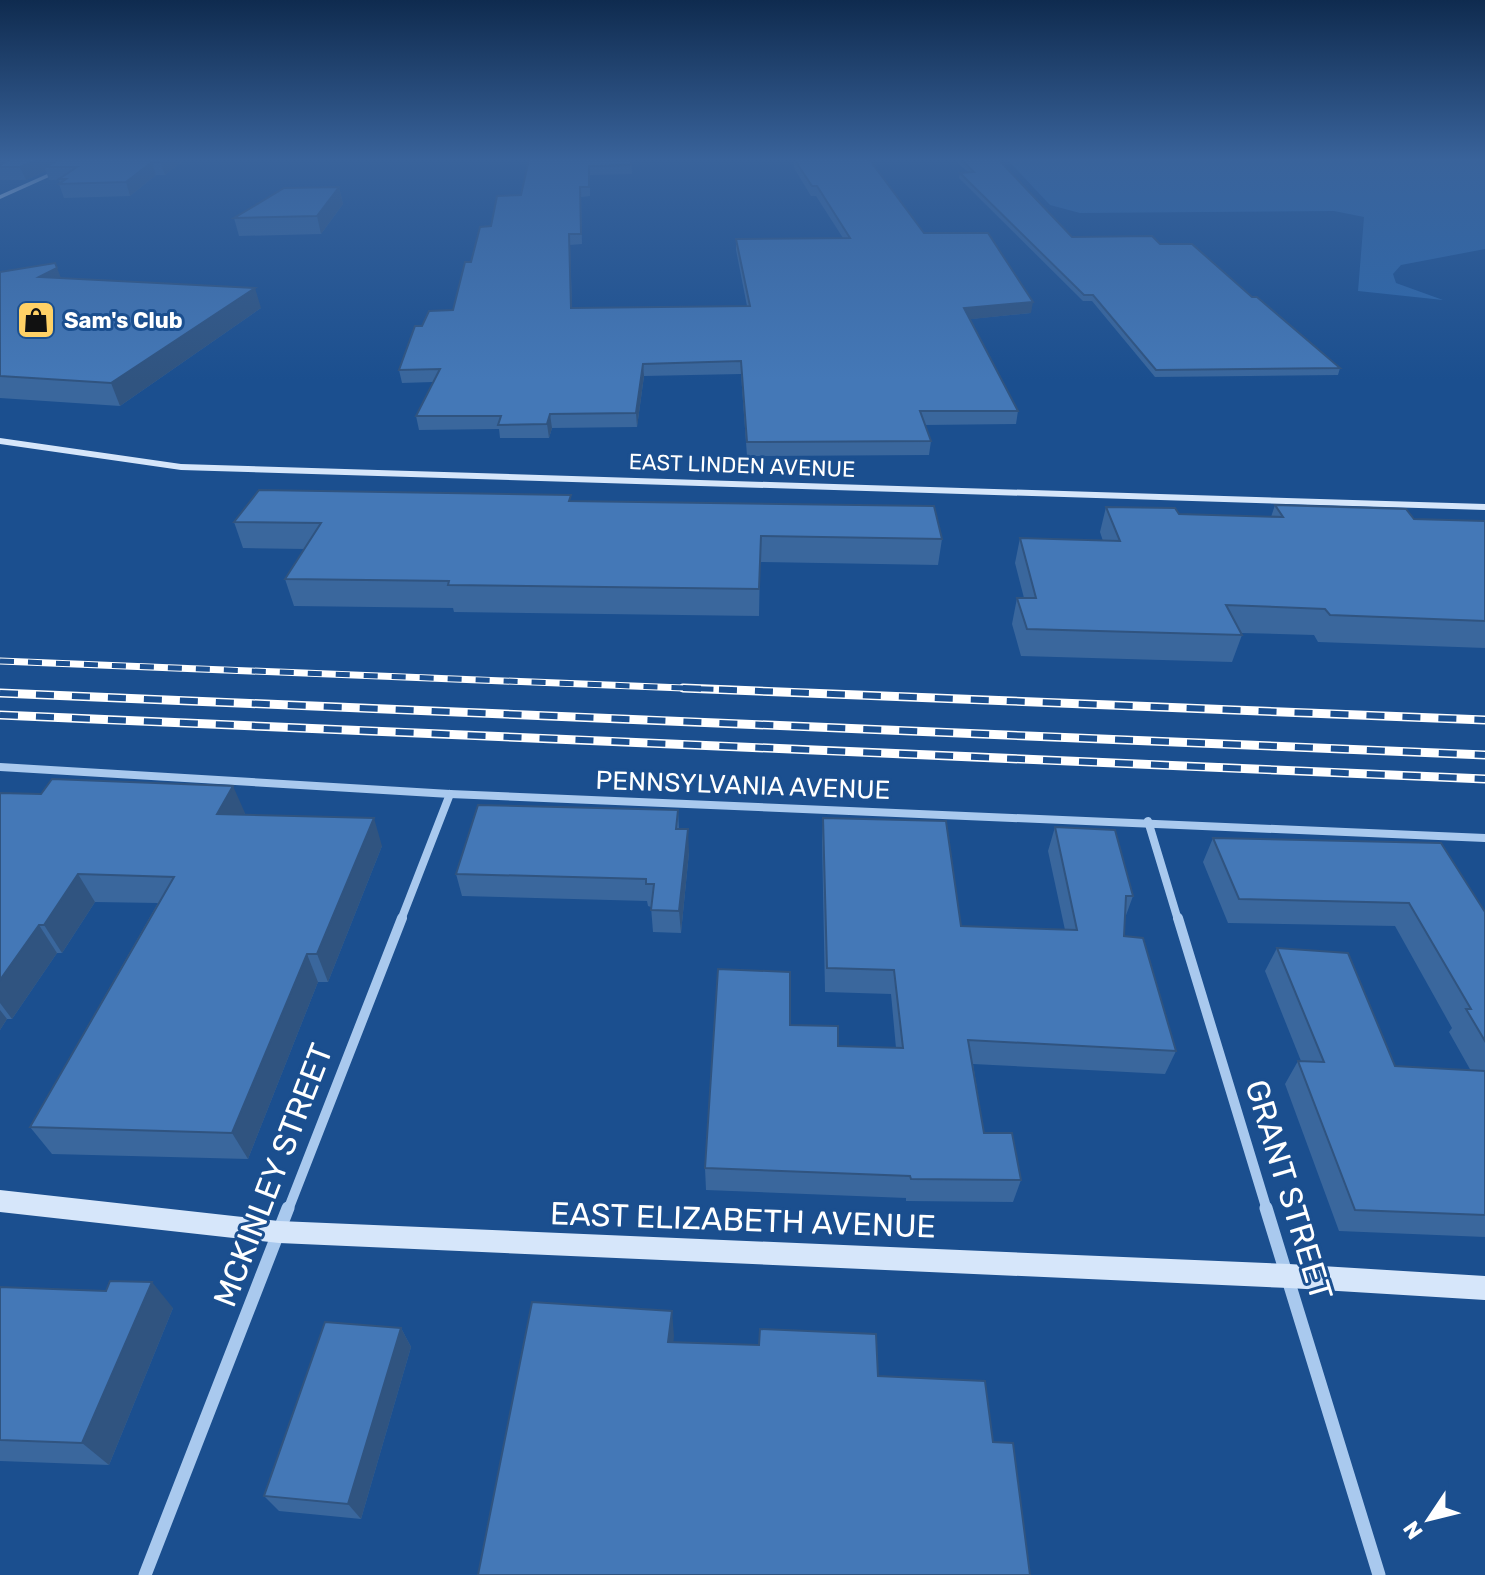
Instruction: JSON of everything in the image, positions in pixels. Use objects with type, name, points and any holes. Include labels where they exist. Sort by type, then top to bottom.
[{"type":"street","name":"EAST LINDEN AVENUE","points":[[0,441],[181,467],[1485,507]]},
{"type":"street","name":"PENNSYLVANIA AVENUE","points":[[0,767],[450,794],[1148,821],[1485,838]]},
{"type":"street","name":"MCKINLEY STREET","points":[[145,1575],[450,794]]},
{"type":"street","name":"GRANT STREET","points":[[1148,821],[1379,1575]]},
{"type":"street","name":"EAST ELIZABETH AVENUE","points":[[0,1201],[279,1232],[1289,1276],[1485,1288]]},
{"type":"shaded area","points":[[1363,232],[1485,232],[1485,249],[1401,265],[1393,274],[1396,283],[1443,300],[1358,291]]},
{"type":"building","points":[[479,232],[581,232],[569,234],[571,308],[750,306],[736,239],[850,238],[847,232],[988,233],[1033,302],[964,308],[1018,411],[920,411],[931,441],[747,442],[741,361],[643,364],[636,413],[550,414],[547,424],[498,425],[501,416],[416,416],[440,369],[399,370],[415,326],[422,326],[429,311],[453,310],[465,262],[471,262]]},
{"type":"building","points":[[1020,232],[1068,232],[1072,237],[1152,236],[1160,244],[1192,244],[1340,368],[1156,370],[1093,295],[1084,295]]},
{"type":"building","points":[[55,263],[57,268],[39,277],[255,288],[111,383],[0,376],[0,272]]},
{"type":"building","points":[[259,490],[571,495],[569,501],[934,506],[942,539],[761,536],[759,589],[448,585],[449,581],[285,579],[321,523],[234,522]]},
{"type":"building","points":[[1275,505],[1406,509],[1414,519],[1485,521],[1485,621],[1330,615],[1325,609],[1226,605],[1242,635],[1027,629],[1017,598],[1036,598],[1020,538],[1120,541],[1106,507],[1175,508],[1179,514],[1283,517]]},
{"type":"building","points":[[52,779],[233,786],[217,814],[374,818],[317,954],[307,954],[232,1133],[30,1127],[174,877],[78,874],[44,925],[39,925],[0,980],[0,793],[41,794]]},
{"type":"building","points":[[478,805],[678,810],[676,829],[688,829],[679,911],[651,910],[654,884],[646,884],[646,879],[456,874]]},
{"type":"building","points":[[823,818],[946,821],[961,926],[1077,930],[1055,827],[1115,830],[1133,896],[1126,896],[1124,936],[1143,938],[1176,1051],[968,1040],[984,1133],[1012,1133],[1021,1180],[911,1179],[910,1176],[705,1168],[718,969],[790,972],[790,1025],[838,1026],[838,1046],[903,1048],[894,970],[827,968]]},
{"type":"building","points":[[1213,838],[1441,843],[1485,912],[1485,1041],[1466,1009],[1471,1009],[1409,903],[1239,899]]},
{"type":"building","points":[[1277,948],[1348,953],[1395,1066],[1485,1071],[1485,1215],[1355,1210],[1298,1061],[1324,1062]]},
{"type":"building","points":[[110,1281],[152,1282],[82,1443],[0,1440],[0,1287],[106,1291]]},
{"type":"building","points":[[532,1302],[672,1311],[668,1342],[759,1345],[760,1329],[876,1334],[878,1376],[985,1381],[993,1442],[1013,1443],[1030,1575],[478,1575]]},
{"type":"building","points":[[325,1322],[401,1328],[348,1504],[264,1496]]},
{"type":"railway","points":[[0,661],[733,690]]},
{"type":"railway","points":[[683,688],[1485,720]]},
{"type":"railway","points":[[0,693],[1485,755]]},
{"type":"railway","points":[[0,715],[1485,779]]},
{"type":"place","name":"Sam's Club","points":[[36,320]]}]
